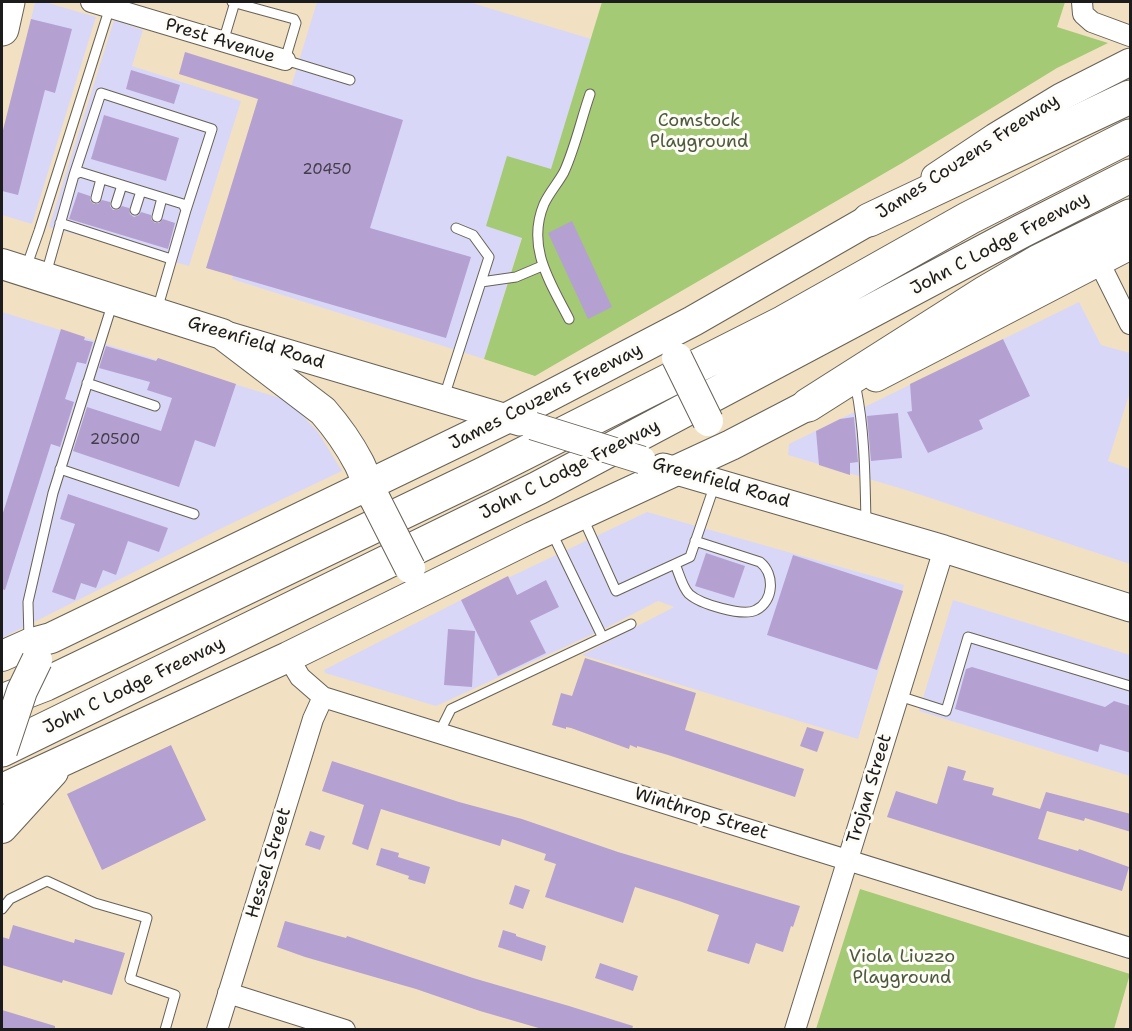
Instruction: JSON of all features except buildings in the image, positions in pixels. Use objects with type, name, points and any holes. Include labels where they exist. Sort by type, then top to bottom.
[{"type":"highway","points":[[2,29],[8,2]]},
{"type":"highway","points":[[869,220],[1131,97]]},
{"type":"highway","name":"John C Lodge Freeway","points":[[2,701],[46,684],[483,474],[784,322],[969,218],[1131,136]]},
{"type":"highway","name":"John C Lodge Freeway","points":[[2,751],[538,489],[1022,231],[1131,176]]},
{"type":"highway","points":[[808,405],[986,292],[1039,261],[1131,216]]},
{"type":"main road","name":"James Couzens Freeway","points":[[2,656],[39,648],[520,422],[869,220],[1060,97],[1131,62]]},
{"type":"main road","points":[[2,789],[288,657],[550,529],[677,471],[808,405],[856,388],[1131,246]]},
{"type":"main road","name":"Greenfield Road","points":[[24,270],[222,334],[944,549],[1131,608]]},
{"type":"main road","points":[[693,321],[678,346],[677,358],[708,421],[721,429],[737,432],[756,431]]},
{"type":"main road","points":[[222,334],[323,411],[341,433],[361,465],[371,492],[410,568],[421,577],[444,582]]},
{"type":"main road","points":[[2,751],[39,648]]},
{"type":"main road","points":[[2,828],[61,763]]},
{"type":"street","name":"Prest Avenue","points":[[104,3],[285,60]]},
{"type":"street","points":[[1083,8],[1092,22],[1131,36]]},
{"type":"street","points":[[1099,262],[1131,324]]},
{"type":"street","name":"Trojan Street","points":[[795,1029],[944,549]]},
{"type":"street","name":"Winthrop Street","points":[[288,657],[300,677],[323,697],[1131,948]]},
{"type":"street","name":"Hessel Street","points":[[217,1029],[313,718],[323,697]]},
{"type":"street","points":[[228,993],[345,1029]]},
{"type":"lane","points":[[224,42],[234,2],[294,19],[296,23],[285,60]]},
{"type":"lane","points":[[24,270],[39,231],[104,3]]},
{"type":"lane","name":"Prest Avenue","points":[[285,60],[350,80]]},
{"type":"lane","points":[[24,270],[60,223],[101,93],[212,129],[171,259],[157,312]]},
{"type":"lane","points":[[569,320],[542,266],[537,240],[538,224],[545,203],[564,173],[590,94]]},
{"type":"lane","points":[[74,175],[80,172],[183,204],[186,210]]},
{"type":"lane","points":[[96,198],[101,179]]},
{"type":"lane","points":[[116,204],[122,185]]},
{"type":"lane","points":[[135,210],[141,191]]},
{"type":"lane","points":[[157,217],[162,198]]},
{"type":"lane","points":[[60,223],[87,228],[147,247],[171,259]]},
{"type":"lane","points":[[443,399],[489,257],[473,235],[456,228]]},
{"type":"lane","points":[[481,282],[516,277],[542,266]]},
{"type":"lane","points":[[39,648],[28,602],[60,469],[114,298]]},
{"type":"lane","points":[[87,383],[155,406]]},
{"type":"lane","points":[[856,388],[865,484],[866,526]]},
{"type":"lane","points":[[60,469],[194,514]]},
{"type":"lane","points":[[581,515],[616,591],[690,557],[716,482]]},
{"type":"lane","points":[[550,529],[602,636]]},
{"type":"lane","points":[[675,564],[687,592],[697,600],[744,613],[755,611],[765,604],[771,585],[766,567],[760,562],[695,541]]},
{"type":"lane","points":[[439,733],[451,709],[631,624]]},
{"type":"lane","points":[[899,696],[946,711],[968,637],[1131,686]]},
{"type":"lane","points":[[2,909],[9,899],[47,881],[95,903],[147,918],[130,979],[175,995],[165,1029]]},
{"type":"shaded area","points":[[35,2],[45,2],[96,17],[32,224],[2,215],[2,146]]},
{"type":"shaded area","points":[[317,2],[469,2],[591,39],[551,170],[507,157],[522,237],[484,359],[232,279]]},
{"type":"shaded area","points":[[114,20],[143,30],[132,66],[241,101],[189,266],[49,227]]},
{"type":"shaded area","points":[[1079,302],[1101,345],[1130,353],[1130,392],[1108,461],[1130,469],[1130,564],[906,490],[788,455],[789,444]]},
{"type":"shaded area","points":[[2,312],[283,399],[318,432],[342,471],[2,638]]},
{"type":"shaded area","points":[[647,512],[904,585],[858,739],[582,655],[674,607],[658,601],[604,629],[436,706],[325,673],[324,670],[459,601]]},
{"type":"shaded area","points":[[953,600],[1130,655],[1130,776],[919,711]]},
{"type":"green space","name":"Comstock Playground","points":[[602,2],[1065,2],[1057,27],[1108,43],[1057,68],[902,163],[535,376],[484,359],[522,238],[486,226],[507,156],[551,169]]},
{"type":"green space","name":"Viola Liuzzo Playground","points":[[860,889],[1130,974],[1114,1029],[816,1029]]}]
